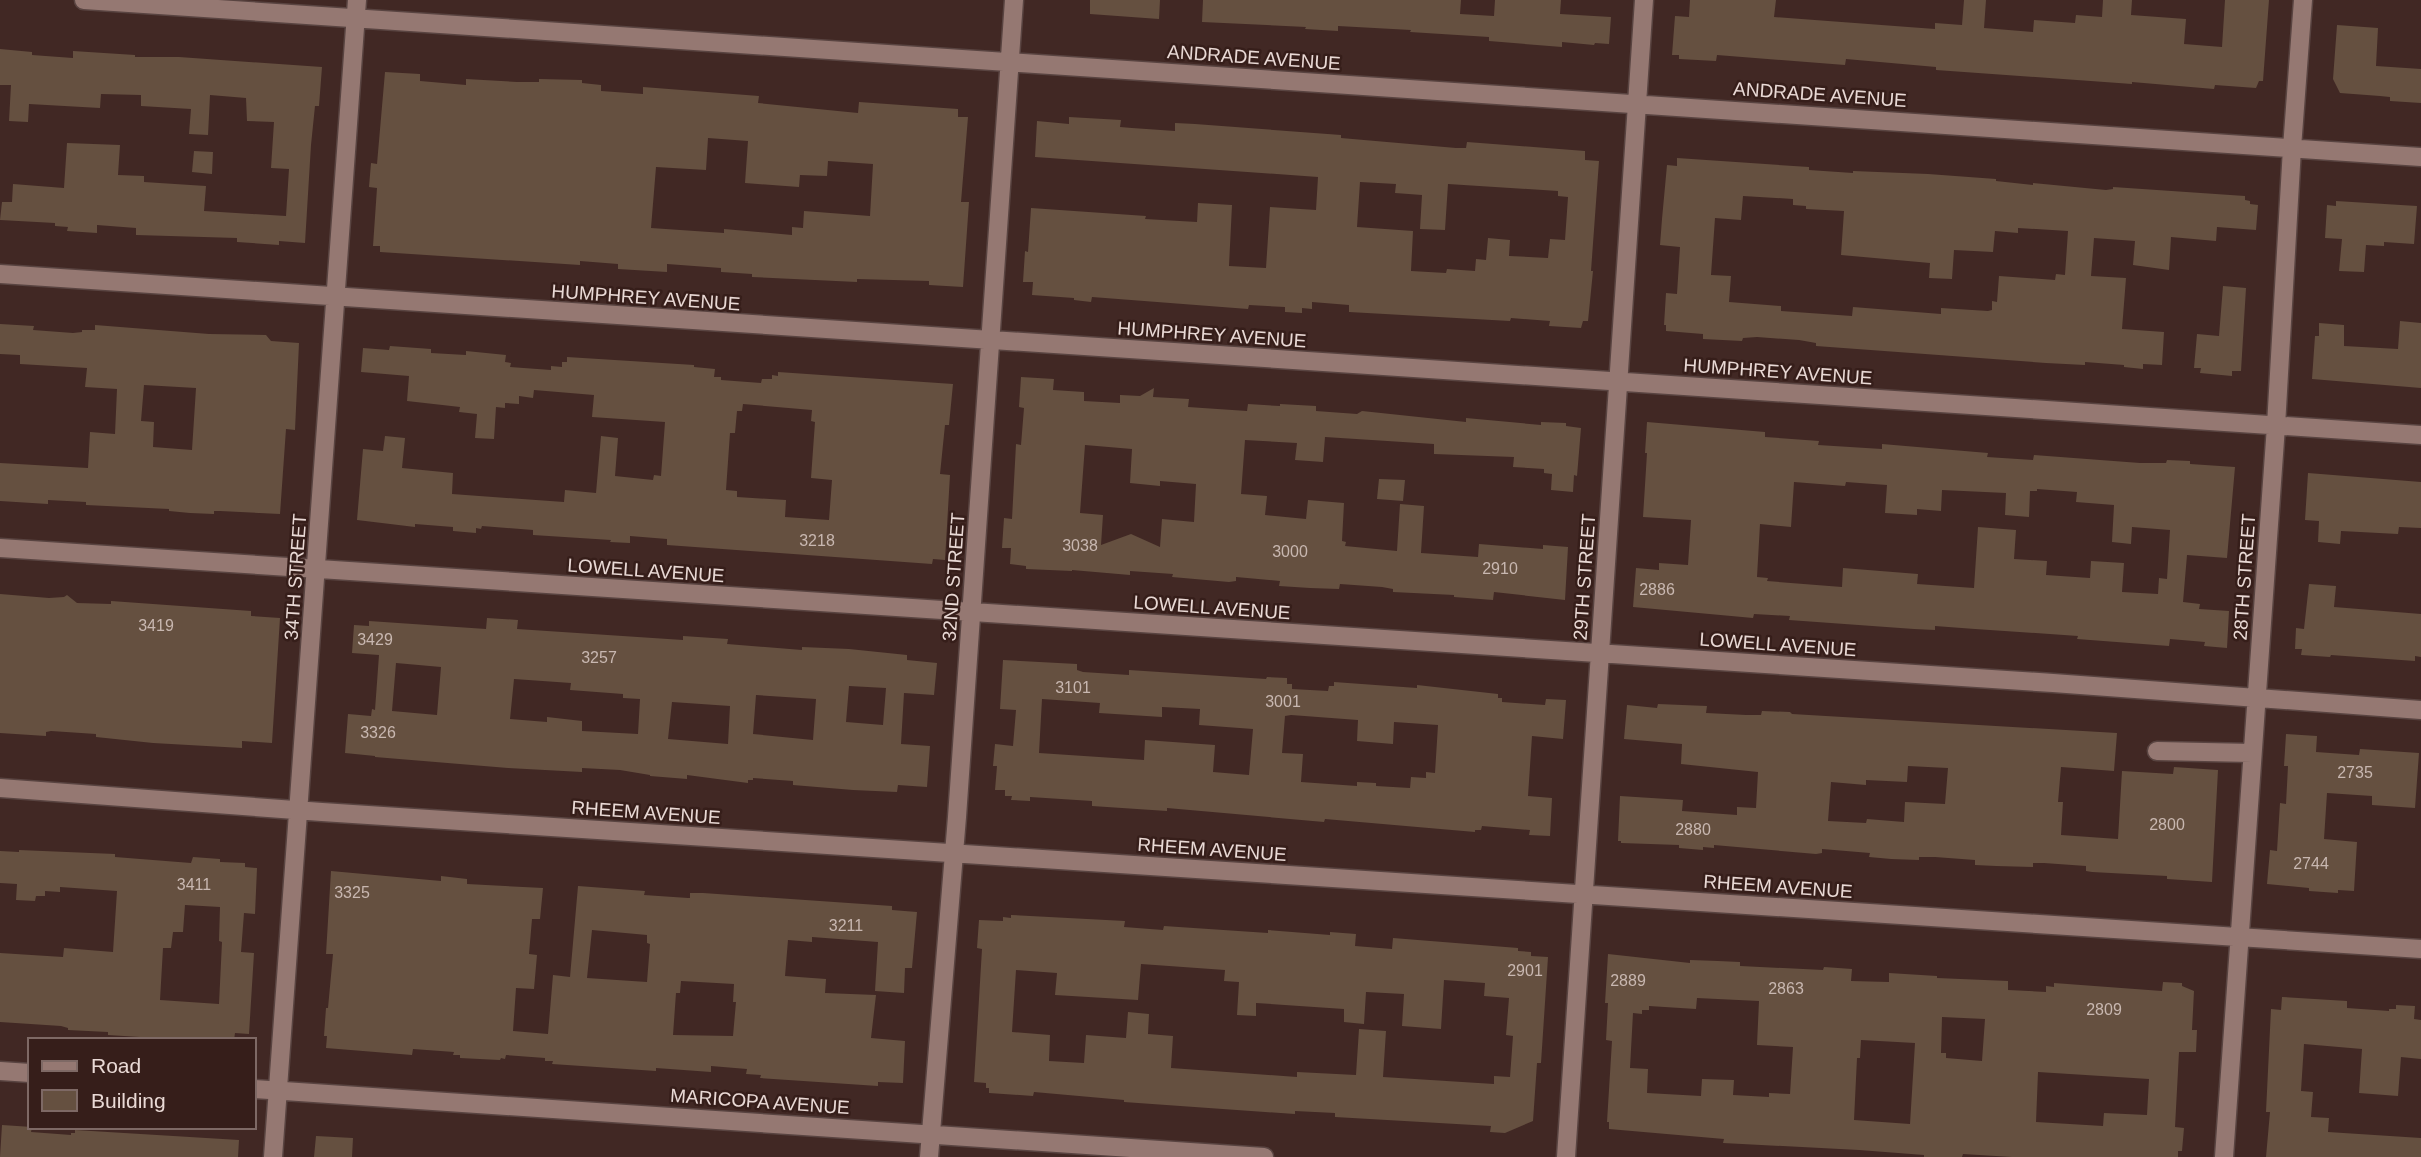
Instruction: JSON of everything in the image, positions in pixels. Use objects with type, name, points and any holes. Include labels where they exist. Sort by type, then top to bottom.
[{"type":"street","name":"ANDRADE AVENUE","points":[[84,0],[356,9],[1010,62],[2421,157]]},
{"type":"street","name":"32ND STREET","points":[[929,1157],[972,613],[1014,0]]},
{"type":"street","name":"29TH STREET","points":[[1566,1157],[1586,895],[1644,0]]},
{"type":"street","name":"28TH STREET","points":[[2224,1157],[2303,0]]},
{"type":"street","name":"34TH STREET","points":[[273,1157],[356,9]]},
{"type":"street","name":"HUMPHREY AVENUE","points":[[0,274],[2421,435]]},
{"type":"street","name":"LOWELL AVENUE","points":[[0,548],[2421,710]]},
{"type":"street","points":[[2157,751],[2252,753]]},
{"type":"street","name":"RHEEM AVENUE","points":[[0,788],[299,811],[2421,949]]},
{"type":"street","points":[[0,1072],[28,1073]]},
{"type":"street","name":"MARICOPA AVENUE","points":[[256,1088],[1264,1157]]},
{"type":"building","points":[[1090,0],[1160,0],[1159,19],[1090,14]]},
{"type":"building","points":[[1203,0],[1461,0],[1460,14],[1494,16],[1495,0],[1561,0],[1560,14],[1611,17],[1609,44],[1562,42],[1562,47],[1489,41],[1489,37],[1410,32],[1411,30],[1338,26],[1338,31],[1202,22]]},
{"type":"building","points":[[1690,0],[1776,0],[1774,17],[1935,29],[1935,23],[1962,25],[1964,0],[1986,0],[1984,28],[2033,32],[2034,20],[2075,23],[2076,15],[2102,17],[2103,0],[2132,0],[2131,15],[2186,19],[2184,44],[2222,47],[2225,0],[2269,0],[2263,81],[2259,81],[2256,88],[2215,85],[2214,89],[1936,70],[1936,67],[1846,59],[1845,65],[1717,55],[1716,61],[1679,59],[1679,55],[1672,55],[1675,16],[1689,17]]},
{"type":"building","points":[[2337,25],[2378,28],[2376,66],[2421,69],[2421,103],[2390,101],[2390,97],[2340,93],[2333,79]]},
{"type":"building","points":[[0,49],[73,58],[73,51],[322,67],[319,106],[315,106],[311,145],[305,243],[279,241],[279,245],[237,242],[237,238],[136,235],[136,228],[97,225],[97,233],[67,231],[68,227],[55,226],[55,223],[0,220],[2,202],[12,202],[13,184],[64,188],[67,143],[120,145],[118,175],[144,176],[144,182],[206,186],[204,211],[286,216],[289,169],[271,168],[274,122],[247,121],[246,98],[210,95],[208,135],[189,134],[191,109],[141,106],[141,95],[101,94],[100,108],[29,104],[28,122],[9,121],[11,85],[0,85]]},
{"type":"building","points":[[385,72],[420,74],[420,81],[466,85],[466,79],[517,82],[539,82],[539,79],[582,80],[582,83],[601,85],[601,91],[643,94],[643,87],[759,96],[758,103],[858,113],[859,102],[958,109],[958,117],[968,117],[961,202],[969,202],[963,287],[929,285],[929,281],[857,279],[857,282],[752,277],[752,274],[721,272],[721,268],[667,264],[667,272],[618,269],[618,264],[580,261],[580,265],[380,252],[380,246],[373,246],[377,188],[369,187],[371,163],[377,164]],"holes":[[[708,138],[748,141],[745,183],[799,187],[800,175],[827,176],[828,161],[873,164],[870,216],[804,211],[803,228],[792,227],[792,235],[724,229],[724,233],[651,228],[656,167],[706,170]]]},
{"type":"building","points":[[1069,117],[1121,120],[1120,127],[1175,131],[1175,123],[1341,135],[1341,138],[1456,148],[1466,148],[1467,142],[1585,151],[1585,160],[1599,161],[1588,321],[1583,321],[1581,328],[1549,326],[1550,321],[1511,318],[1510,321],[1349,312],[1349,305],[1312,302],[1312,309],[1302,308],[1302,313],[1285,312],[1285,307],[1249,305],[1248,309],[1092,297],[1091,302],[1032,295],[1033,282],[1023,282],[1031,208],[1197,222],[1198,203],[1232,205],[1229,266],[1266,268],[1270,207],[1316,210],[1318,177],[1035,157],[1037,121],[1069,124]],"holes":[[[1360,182],[1396,184],[1395,193],[1422,195],[1420,229],[1445,230],[1448,184],[1558,191],[1558,196],[1568,197],[1565,240],[1550,239],[1548,258],[1509,256],[1510,240],[1488,238],[1486,260],[1476,259],[1475,271],[1411,271],[1413,231],[1357,227]]]},
{"type":"building","points":[[194,151],[213,152],[212,174],[192,172]]},
{"type":"building","points":[[1677,158],[1809,167],[1809,170],[1853,173],[1928,174],[1996,179],[2033,185],[2106,190],[2113,187],[2245,196],[2245,200],[2250,201],[2250,204],[2258,205],[2256,230],[2217,227],[2216,241],[2171,237],[2169,270],[2133,265],[2135,241],[2094,238],[2091,276],[2126,278],[2122,329],[2164,332],[2162,365],[2143,364],[2143,369],[2085,362],[2085,365],[2046,363],[1816,346],[1816,343],[1799,340],[1757,337],[1743,338],[1742,341],[1703,339],[1703,334],[1666,331],[1664,325],[1666,293],[1677,294],[1680,247],[1660,245],[1662,219],[1667,165],[1677,166]],"holes":[[[1743,196],[1793,199],[1793,205],[1806,206],[1806,209],[1844,211],[1841,255],[1930,263],[1929,278],[1952,279],[1954,250],[1993,252],[1995,231],[2018,233],[2018,228],[2068,231],[2065,275],[2056,274],[2055,280],[1999,276],[1997,302],[1992,301],[1992,310],[1988,311],[1941,308],[1941,314],[1853,307],[1852,316],[1781,311],[1781,306],[1729,302],[1731,276],[1711,275],[1715,218],[1741,220]]]},
{"type":"building","points":[[2336,201],[2417,206],[2414,244],[2384,242],[2384,246],[2366,245],[2364,272],[2339,271],[2342,239],[2325,238],[2327,205],[2336,206]]},
{"type":"building","points":[[2223,286],[2246,288],[2241,371],[2232,371],[2232,376],[2200,373],[2201,368],[2194,368],[2197,334],[2219,336]]},
{"type":"building","points":[[2400,321],[2421,323],[2421,388],[2312,379],[2315,336],[2319,336],[2319,323],[2344,325],[2344,346],[2398,349]]},
{"type":"building","points":[[0,324],[34,326],[33,330],[73,333],[95,330],[95,325],[209,334],[266,335],[271,341],[299,343],[295,430],[286,429],[280,514],[220,511],[214,511],[214,514],[190,513],[48,500],[48,504],[0,501],[0,463],[88,468],[90,432],[115,434],[117,389],[85,387],[87,368],[20,364],[20,355],[0,354]],"holes":[[[144,385],[196,388],[192,450],[153,447],[154,422],[141,421]]]},
{"type":"building","points":[[390,346],[431,349],[431,353],[466,355],[466,351],[506,355],[505,362],[511,363],[510,367],[551,370],[551,366],[562,367],[562,362],[567,362],[567,357],[694,365],[715,369],[714,377],[721,377],[721,380],[761,383],[762,379],[778,376],[778,372],[953,384],[940,474],[950,475],[945,560],[933,559],[932,564],[667,545],[667,539],[630,536],[630,543],[610,542],[611,540],[533,535],[533,530],[482,526],[481,529],[476,528],[476,533],[453,531],[453,527],[415,524],[415,527],[357,520],[363,449],[383,451],[385,436],[405,438],[402,468],[453,473],[452,494],[564,502],[565,490],[596,493],[601,436],[618,438],[615,476],[653,480],[654,475],[661,476],[665,422],[592,417],[594,395],[534,390],[533,398],[519,396],[519,404],[505,403],[505,408],[496,407],[494,439],[475,438],[477,414],[459,412],[460,407],[407,401],[409,376],[361,372],[363,348],[389,350]],"holes":[[[743,404],[812,410],[811,421],[815,422],[811,478],[832,480],[829,520],[785,517],[786,500],[737,497],[737,491],[726,490],[730,433],[735,433],[737,411],[742,411]]]},
{"type":"building","points":[[1021,377],[1054,379],[1053,390],[1084,392],[1084,401],[1120,403],[1120,395],[1140,396],[1154,388],[1153,397],[1189,399],[1188,407],[1247,411],[1248,404],[1280,404],[1316,406],[1316,411],[1357,414],[1362,411],[1466,422],[1466,418],[1541,425],[1541,422],[1566,423],[1566,426],[1581,428],[1573,492],[1551,490],[1552,474],[1544,473],[1544,469],[1513,467],[1514,457],[1434,454],[1434,444],[1325,437],[1323,462],[1295,460],[1297,443],[1245,440],[1241,494],[1267,496],[1265,515],[1306,519],[1308,500],[1344,503],[1342,541],[1346,542],[1345,546],[1397,551],[1400,504],[1424,506],[1421,553],[1478,557],[1479,544],[1543,549],[1543,545],[1568,547],[1565,600],[1494,592],[1493,600],[1393,592],[1393,589],[1382,587],[1340,584],[1339,589],[1310,588],[1279,586],[1280,581],[1236,577],[1236,581],[1229,582],[1130,571],[1130,575],[1026,569],[1026,566],[1010,564],[1011,548],[1002,548],[1004,518],[1012,519],[1016,444],[1021,445],[1024,408],[1019,407]],"holes":[[[1085,445],[1132,449],[1130,483],[1160,486],[1160,481],[1196,484],[1194,522],[1162,519],[1160,547],[1131,534],[1101,545],[1103,515],[1080,513]]]},
{"type":"building","points":[[1647,422],[1765,432],[1765,437],[1819,441],[1818,445],[1882,449],[1882,444],[1988,453],[1987,457],[2033,460],[2034,455],[2140,463],[2190,461],[2190,464],[2235,467],[2227,558],[2187,555],[2183,602],[2200,604],[2199,609],[2229,611],[2227,648],[2204,646],[2205,642],[2170,639],[2169,646],[2077,639],[2078,636],[1935,626],[1935,630],[1914,629],[1789,620],[1790,616],[1754,614],[1753,618],[1633,607],[1636,568],[1659,570],[1659,563],[1688,565],[1691,520],[1643,517]],"holes":[[[1794,482],[1845,486],[1846,482],[1887,485],[1885,513],[1917,515],[1917,509],[1941,511],[1942,490],[2006,493],[2005,515],[2029,517],[2030,491],[2037,489],[2077,492],[2076,502],[2114,505],[2112,542],[2131,544],[2132,527],[2170,530],[2167,579],[2159,578],[2158,594],[2122,592],[2124,563],[2091,561],[2090,578],[2046,575],[2047,561],[2014,559],[2016,530],[1978,527],[1974,588],[1917,584],[1918,574],[1843,568],[1842,587],[1767,581],[1768,578],[1757,577],[1760,524],[1791,527]]]},
{"type":"building","points":[[2308,473],[2421,482],[2421,528],[2399,527],[2398,534],[2341,531],[2340,544],[2318,542],[2319,521],[2305,520]]},
{"type":"building","points":[[1379,479],[1405,480],[1403,501],[1377,499]]},
{"type":"building","points":[[2309,584],[2336,586],[2334,607],[2421,614],[2421,657],[2415,656],[2415,661],[2301,655],[2302,649],[2295,649],[2296,628],[2304,629]]},
{"type":"building","points":[[0,594],[49,598],[67,595],[77,603],[111,604],[111,601],[251,611],[251,616],[280,618],[272,743],[242,741],[242,748],[153,743],[96,737],[96,734],[51,731],[46,732],[46,736],[0,733]]},
{"type":"building","points":[[487,618],[518,620],[517,629],[683,640],[683,636],[728,639],[727,644],[802,650],[802,647],[849,649],[907,655],[907,660],[937,663],[934,695],[904,693],[901,744],[930,746],[927,787],[898,785],[897,792],[853,790],[793,785],[793,781],[753,778],[748,780],[748,783],[687,775],[687,779],[650,776],[620,770],[582,768],[582,772],[508,768],[345,753],[348,714],[371,716],[372,709],[375,710],[379,655],[352,653],[354,625],[369,626],[369,621],[486,629]],"holes":[[[396,663],[441,667],[437,715],[392,711]],[[514,679],[571,683],[570,690],[623,694],[623,698],[640,699],[638,734],[582,731],[582,721],[547,717],[547,722],[510,719]],[[849,686],[886,688],[883,725],[846,722]],[[756,695],[816,699],[813,740],[753,734]],[[672,702],[730,706],[728,744],[668,739]]]},
{"type":"building","points":[[1003,660],[1077,664],[1077,670],[1083,672],[1129,675],[1129,670],[1287,678],[1287,684],[1292,684],[1292,689],[1328,691],[1329,686],[1334,686],[1334,682],[1417,688],[1417,685],[1498,694],[1502,702],[1545,705],[1546,699],[1566,700],[1563,739],[1532,736],[1528,796],[1552,798],[1550,836],[1529,835],[1530,830],[1482,826],[1481,830],[1475,832],[1167,808],[1167,811],[1092,806],[1092,801],[1030,797],[1030,801],[1011,800],[1012,796],[1005,796],[1005,790],[995,790],[997,766],[993,766],[995,744],[1013,746],[1016,710],[1000,709]],"holes":[[[1042,699],[1100,703],[1099,713],[1162,717],[1162,707],[1200,709],[1199,725],[1253,729],[1249,775],[1213,772],[1215,745],[1145,740],[1144,760],[1039,753]],[[1285,716],[1358,720],[1357,741],[1393,744],[1394,722],[1438,725],[1435,773],[1426,772],[1426,778],[1411,777],[1410,788],[1376,786],[1376,783],[1357,782],[1357,786],[1301,782],[1303,754],[1282,753]]]},
{"type":"building","points":[[1658,704],[1707,706],[1706,713],[1761,715],[1762,711],[1790,712],[2117,733],[2114,771],[2061,767],[2058,802],[2063,802],[2061,835],[2118,839],[2122,771],[2173,774],[2174,767],[2218,770],[2212,882],[2167,879],[2167,876],[2092,872],[2086,871],[2086,866],[2044,863],[2033,863],[2033,867],[1996,866],[1975,865],[1975,860],[1935,857],[1919,857],[1919,860],[1891,859],[1869,857],[1870,853],[1822,849],[1822,853],[1816,854],[1714,845],[1714,848],[1703,847],[1703,850],[1679,848],[1679,845],[1621,843],[1618,841],[1620,796],[1683,800],[1682,811],[1737,815],[1737,807],[1756,808],[1758,772],[1681,764],[1682,744],[1624,739],[1627,705],[1657,708]],"holes":[[[1908,766],[1948,768],[1945,804],[1905,802],[1904,822],[1867,819],[1866,823],[1828,821],[1831,782],[1866,785],[1866,780],[1907,782]]]},
{"type":"building","points":[[2286,734],[2317,736],[2316,752],[2359,755],[2360,749],[2419,753],[2415,808],[2372,805],[2372,796],[2327,793],[2324,839],[2357,842],[2354,891],[2309,891],[2309,888],[2267,884],[2270,850],[2277,851],[2280,803],[2286,804]]},
{"type":"building","points":[[0,851],[115,854],[115,857],[191,863],[193,857],[245,863],[245,867],[257,868],[255,914],[244,913],[241,952],[254,953],[249,1034],[235,1033],[234,1038],[155,1038],[68,1030],[61,1026],[0,1022],[0,953],[63,957],[64,948],[113,952],[117,891],[60,887],[60,892],[45,891],[45,896],[36,896],[35,901],[16,900],[17,884],[0,883]],"holes":[[[185,905],[220,907],[219,941],[222,942],[219,1004],[160,1000],[163,948],[171,948],[173,932],[183,932]]]},
{"type":"building","points":[[331,871],[441,881],[441,876],[467,879],[467,884],[543,888],[540,919],[532,919],[529,954],[537,955],[534,989],[516,988],[513,1031],[548,1034],[553,975],[570,977],[578,886],[645,891],[644,895],[688,898],[690,893],[703,893],[892,906],[892,910],[917,912],[912,968],[905,968],[904,993],[875,991],[878,942],[812,937],[812,942],[788,940],[785,976],[826,979],[825,993],[876,995],[871,1038],[905,1041],[903,1083],[878,1082],[878,1086],[760,1078],[761,1075],[746,1074],[747,1069],[711,1066],[711,1072],[656,1068],[656,1071],[552,1064],[553,1061],[545,1061],[545,1058],[506,1055],[505,1059],[500,1060],[460,1058],[460,1055],[453,1055],[454,1052],[413,1049],[412,1055],[326,1048],[326,1008],[333,954],[326,954]],"holes":[[[592,930],[647,935],[647,943],[650,944],[647,982],[587,978]],[[681,981],[734,984],[733,1002],[736,1002],[733,1036],[673,1035],[676,993],[680,993]]]},
{"type":"building","points":[[1011,915],[1125,921],[1124,927],[1163,930],[1164,926],[1268,933],[1268,930],[1330,935],[1330,932],[1356,934],[1355,946],[1392,949],[1393,938],[1518,948],[1518,951],[1531,952],[1531,956],[1548,957],[1541,1063],[1537,1063],[1533,1121],[1505,1133],[1490,1132],[1491,1126],[1335,1117],[1335,1113],[1295,1111],[1295,1114],[1124,1102],[1034,1092],[1033,1096],[989,1093],[986,1083],[974,1082],[982,949],[977,948],[979,920],[1003,921],[1003,917],[1011,918]],"holes":[[[1141,964],[1225,970],[1224,981],[1239,982],[1237,1015],[1256,1016],[1256,1003],[1344,1009],[1344,1022],[1364,1024],[1366,992],[1404,994],[1402,1026],[1441,1029],[1444,980],[1485,983],[1484,996],[1509,998],[1506,1035],[1513,1036],[1510,1077],[1494,1076],[1494,1084],[1383,1077],[1386,1031],[1359,1029],[1356,1075],[1297,1072],[1297,1077],[1171,1068],[1173,1036],[1148,1034],[1149,1014],[1128,1012],[1126,1038],[1086,1035],[1084,1063],[1049,1061],[1050,1035],[1012,1032],[1016,970],[1057,973],[1055,995],[1138,1000]]]},
{"type":"building","points":[[1608,954],[1690,963],[1690,960],[1718,961],[1740,962],[1740,966],[1852,969],[1851,981],[1889,982],[1889,973],[2008,981],[2008,990],[2046,992],[2046,986],[2054,987],[2054,983],[2162,991],[2163,982],[2182,983],[2182,986],[2194,991],[2192,1030],[2197,1030],[2196,1052],[2179,1052],[2175,1127],[2184,1128],[2182,1151],[2178,1151],[2178,1157],[2012,1157],[1963,1154],[1962,1157],[1924,1157],[1859,1150],[1723,1143],[1724,1139],[1609,1129],[1607,1122],[1612,1041],[1606,1040],[1608,1003],[1605,1003]],"holes":[[[1697,998],[1759,1001],[1757,1045],[1793,1047],[1790,1094],[1769,1093],[1769,1097],[1733,1095],[1734,1080],[1702,1079],[1701,1096],[1647,1093],[1648,1069],[1630,1068],[1633,1013],[1642,1014],[1642,1010],[1649,1010],[1649,1006],[1696,1009]],[[1942,1017],[1985,1019],[1982,1061],[1946,1058],[1946,1053],[1941,1053]],[[1861,1040],[1915,1043],[1910,1124],[1854,1120],[1857,1058],[1860,1058]],[[2038,1072],[2149,1079],[2147,1115],[2104,1113],[2103,1126],[2036,1122]]]},
{"type":"building","points":[[2282,997],[2347,1001],[2347,1008],[2389,1011],[2396,1009],[2396,1005],[2415,1006],[2414,1019],[2421,1020],[2421,1059],[2401,1057],[2398,1096],[2359,1093],[2362,1049],[2304,1044],[2301,1091],[2313,1092],[2311,1117],[2329,1118],[2328,1132],[2421,1138],[2421,1157],[2266,1157],[2270,1112],[2266,1112],[2271,1009],[2281,1010]]},
{"type":"building","points":[[2,1125],[28,1127],[31,1132],[71,1135],[75,1130],[239,1140],[238,1157],[0,1157]]},
{"type":"building","points":[[316,1136],[353,1138],[352,1157],[314,1157]]}]
